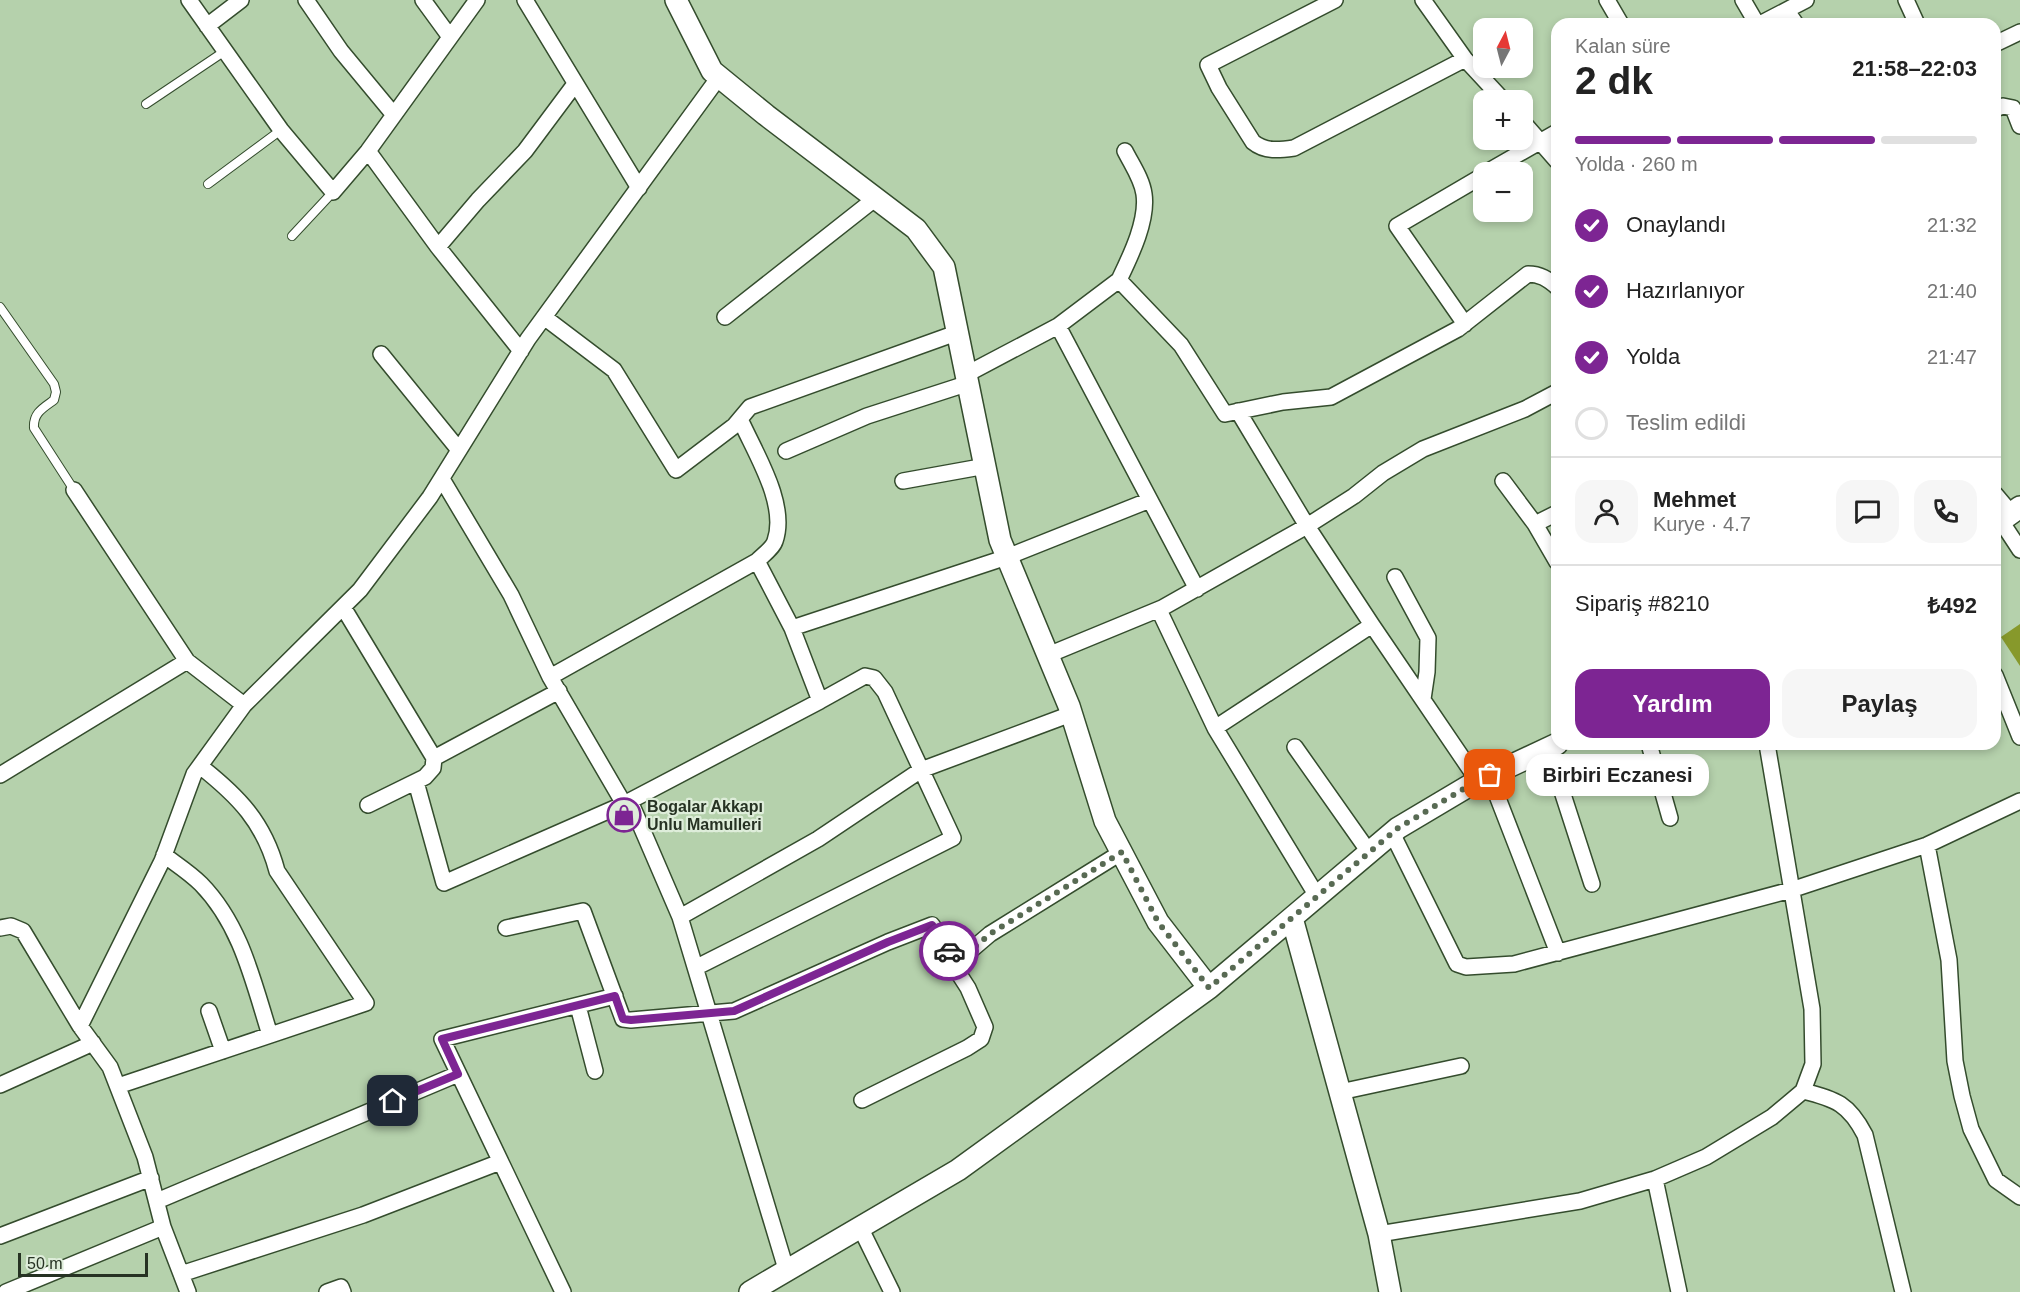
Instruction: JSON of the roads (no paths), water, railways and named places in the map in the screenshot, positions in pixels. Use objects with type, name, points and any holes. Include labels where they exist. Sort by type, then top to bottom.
[{"type":"main road","points":[[676,0],[712,71],[916,229],[944,267],[1000,540],[1071,714],[1105,821],[1158,922],[1209,988]]},
{"type":"main road","points":[[750,1292],[958,1170],[1209,988],[1392,833],[1484,778],[1551,746]]},
{"type":"main road","points":[[1292,918],[1379,1234],[1390,1292]]},
{"type":"street","points":[[189,0],[281,130],[333,192],[368,151],[477,0]]},
{"type":"street","points":[[207,26],[241,0]]},
{"type":"street","points":[[306,0],[340,51],[394,115]]},
{"type":"street","points":[[423,0],[450,37]]},
{"type":"street","points":[[525,0],[639,188]]},
{"type":"street","points":[[1335,0],[1208,65],[1219,88],[1253,142],[1259,147],[1294,148],[1465,59]]},
{"type":"street","points":[[1424,0],[1465,59],[1494,90]]},
{"type":"street","points":[[1608,0],[1618,18]]},
{"type":"street","points":[[1743,0],[1755,18]]},
{"type":"street","points":[[1771,18],[1806,0]]},
{"type":"street","points":[[1906,0],[1914,18]]},
{"type":"street","points":[[1787,10],[1792,18]]},
{"type":"street","points":[[2001,41],[2020,32]]},
{"type":"street","points":[[80,1026],[164,855],[194,774],[244,705],[360,590],[430,497],[544,317],[719,77]]},
{"type":"street","points":[[438,247],[478,200],[525,151],[576,84]]},
{"type":"street","points":[[2001,107],[2013,108],[2020,126]]},
{"type":"street","points":[[1533,133],[1551,154]]},
{"type":"street","points":[[1505,162],[1551,135]]},
{"type":"street","points":[[368,151],[438,247],[521,351]]},
{"type":"street","points":[[786,451],[867,416],[968,378],[1058,326],[1119,280],[1141,227],[1145,196],[1125,151]]},
{"type":"street","points":[[1465,324],[1397,226],[1473,181]]},
{"type":"street","points":[[725,317],[876,198]]},
{"type":"street","points":[[1119,280],[1181,345],[1225,414],[1284,402],[1331,397],[1465,324],[1528,274],[1542,276],[1551,283]]},
{"type":"street","points":[[544,317],[614,370],[676,470],[734,426],[750,407],[959,332]]},
{"type":"street","points":[[1058,326],[1197,589]]},
{"type":"street","points":[[381,354],[459,450]]},
{"type":"street","points":[[1047,655],[1159,610],[1307,525],[1354,496],[1383,473],[1423,449],[1525,409],[1551,395]]},
{"type":"street","points":[[1238,411],[1307,525],[1372,625],[1423,699],[1484,778],[1557,953]]},
{"type":"street","points":[[550,676],[757,561],[775,543],[780,520],[776,500],[740,419]]},
{"type":"street","points":[[903,481],[986,466]]},
{"type":"street","points":[[442,478],[511,595],[550,676],[627,802],[681,917],[697,967],[708,1014],[786,1269]]},
{"type":"street","points":[[1503,481],[1535,524],[1551,552]]},
{"type":"street","points":[[74,490],[187,661],[244,705]]},
{"type":"street","points":[[792,628],[1007,557],[1150,500]]},
{"type":"street","points":[[1535,524],[1551,516]]},
{"type":"street","points":[[2007,516],[2020,550]]},
{"type":"street","points":[[757,561],[792,628],[820,701]]},
{"type":"street","points":[[1395,577],[1428,638],[1423,699]]},
{"type":"street","points":[[343,607],[434,758],[433,768],[425,777],[368,806]]},
{"type":"street","points":[[1159,610],[1215,728],[1317,896]]},
{"type":"street","points":[[1215,728],[1372,625]]},
{"type":"street","points":[[0,775],[187,661]]},
{"type":"street","points":[[416,783],[444,883],[627,802],[865,676],[874,678],[885,692],[953,838],[697,967]]},
{"type":"street","points":[[2001,690],[2020,737]]},
{"type":"street","points":[[434,758],[559,691]]},
{"type":"street","points":[[681,917],[818,839],[921,770],[1071,714]]},
{"type":"street","points":[[1295,747],[1369,852]]},
{"type":"street","points":[[1553,750],[1593,884]]},
{"type":"street","points":[[1651,750],[1670,818]]},
{"type":"street","points":[[1379,1234],[1580,1201],[1654,1179],[1706,1157],[1772,1117],[1803,1091],[1813,1065],[1812,1009],[1768,750]]},
{"type":"street","points":[[118,1086],[366,1003],[277,871],[273,853],[264,833],[250,811],[225,786],[200,766]]},
{"type":"street","points":[[1392,833],[1457,964],[1466,968],[1514,964],[1791,890],[1927,845],[2020,801]]},
{"type":"street","points":[[1927,845],[1949,960],[1955,1061],[1962,1096],[1971,1129],[1996,1180],[2020,1197]]},
{"type":"street","points":[[862,1100],[981,1039],[985,1027],[968,988],[959,975],[959,965],[963,957],[990,934],[1122,852]]},
{"type":"street","points":[[164,855],[200,883],[221,908],[236,932],[270,1035]]},
{"type":"street","points":[[506,928],[584,911],[623,1019],[631,1020],[734,1011],[888,942],[932,925],[959,965]]},
{"type":"street","points":[[0,928],[10,926],[23,931],[80,1026],[110,1067],[145,1157],[163,1227],[188,1292]]},
{"type":"street","points":[[563,1292],[442,1039],[615,996]]},
{"type":"street","points":[[578,1006],[595,1071]]},
{"type":"street","points":[[209,1011],[223,1051]]},
{"type":"street","points":[[0,1085],[93,1043]]},
{"type":"street","points":[[1340,1092],[1461,1066]]},
{"type":"street","points":[[157,1201],[458,1074]]},
{"type":"street","points":[[1803,1091],[1830,1098],[1841,1105],[1851,1113],[1864,1135],[1903,1292]]},
{"type":"street","points":[[181,1274],[363,1215],[500,1162]]},
{"type":"street","points":[[0,1236],[151,1178]]},
{"type":"street","points":[[1654,1179],[1678,1292]]},
{"type":"street","points":[[6,1292],[163,1227]]},
{"type":"street","points":[[860,1227],[892,1292]]},
{"type":"street","points":[[327,1292],[341,1287],[343,1292]]},
{"type":"lane","points":[[146,104],[225,51]]},
{"type":"lane","points":[[208,184],[281,130]]},
{"type":"lane","points":[[292,236],[333,192]]},
{"type":"lane","points":[[0,307],[56,388],[54,400],[35,416],[34,428],[74,490]]},
{"type":"place","name":"Birbiri Eczanesi","points":[[1490,775]]},
{"type":"place","name":"Bogalar Akkapı Unlu Mamulleri","points":[[624,815]]}]
